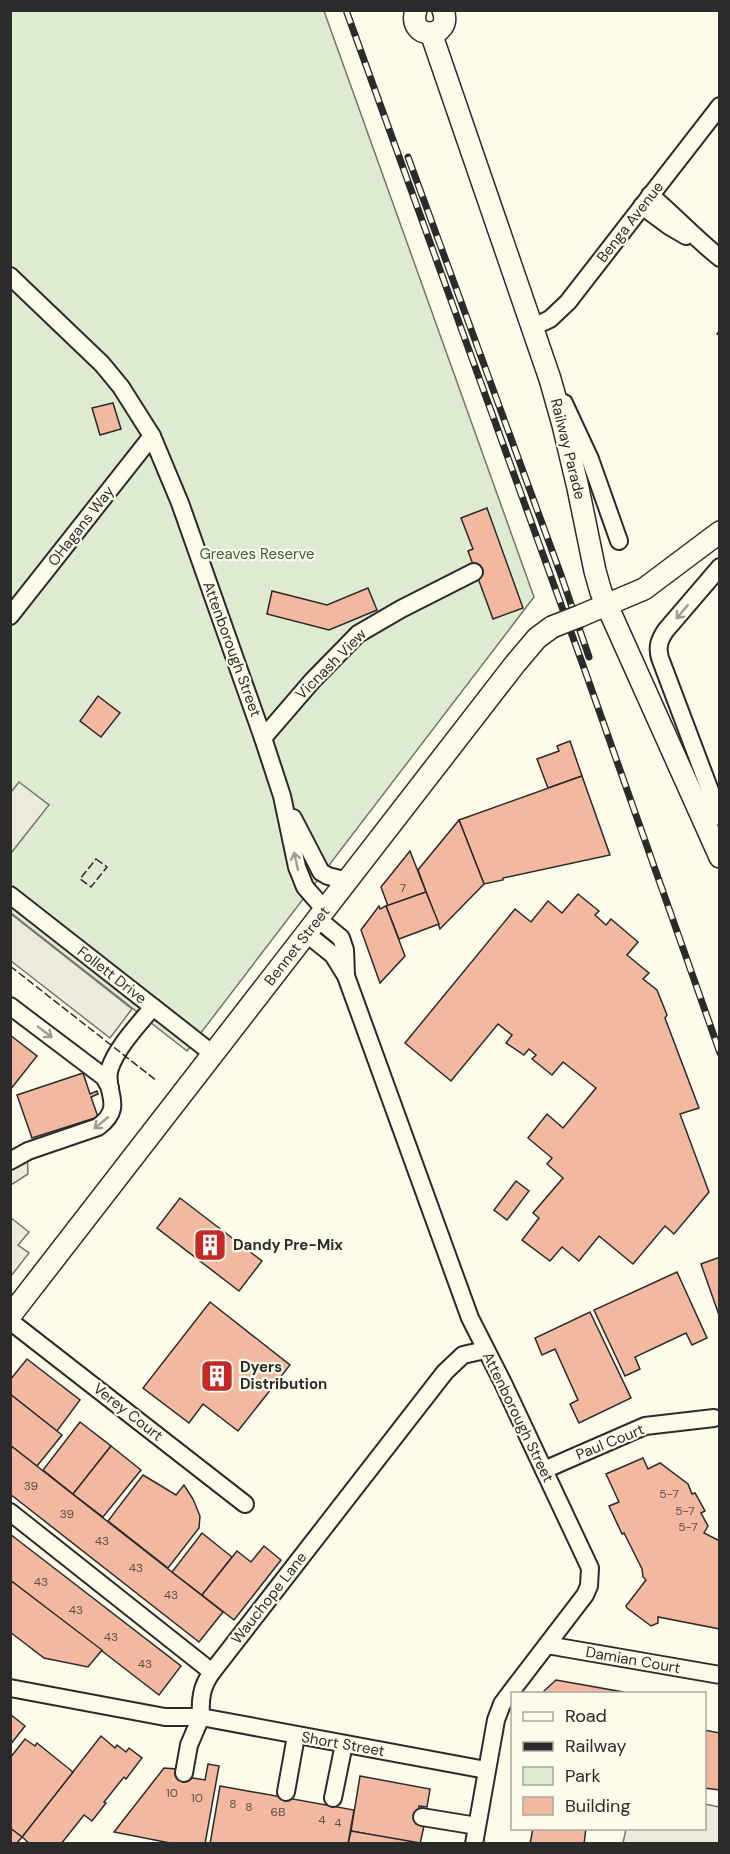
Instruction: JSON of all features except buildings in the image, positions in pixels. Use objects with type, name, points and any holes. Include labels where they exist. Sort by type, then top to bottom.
[{"type":"main road","name":"Railway Parade","points":[[416,10],[414,19],[418,28],[431,33],[544,360],[563,425],[595,571],[606,605],[720,858]]},
{"type":"main road","points":[[431,33],[440,30],[443,26],[444,11]]},
{"type":"main road","name":"Bennet Street","points":[[10,1316],[537,638],[552,627],[629,597],[649,586],[720,532]]},
{"type":"street","name":"Benga Avenue","points":[[533,327],[550,319],[562,309],[720,106]]},
{"type":"street","points":[[646,201],[669,226],[705,246],[720,258]]},
{"type":"street","name":"Attenborough Street","points":[[10,276],[102,364],[121,387],[152,436],[180,503],[263,738],[282,796],[297,867],[310,894],[316,921],[336,933],[342,940],[345,950],[346,976],[470,1318],[585,1556],[590,1574],[590,1586],[511,1692]]},
{"type":"street","points":[[544,360],[585,448],[620,541]]},
{"type":"street","name":"OHagans Way","points":[[10,616],[152,436]]},
{"type":"street","points":[[720,567],[666,630],[659,641],[658,648],[720,817]]},
{"type":"street","name":"Vicnash View","points":[[263,738],[313,680],[358,634],[474,572]]},
{"type":"street","name":"Attenborough Street","points":[[282,796],[320,871],[327,876],[348,881]]},
{"type":"street","name":"Follett Drive","points":[[10,895],[213,1054]]},
{"type":"street","points":[[10,1006],[106,1079],[113,1097]]},
{"type":"street","points":[[79,1058],[99,1063],[110,1059],[119,1051],[153,1007]]},
{"type":"street","points":[[10,1161],[28,1151],[98,1127],[111,1112],[113,1097],[109,1072],[119,1051]]},
{"type":"street","name":"Verey Court","points":[[10,1321],[245,1504]]},
{"type":"street","name":"Wauchope Lane","points":[[201,1718],[201,1692],[212,1672],[445,1372],[464,1355],[485,1350]]},
{"type":"street","name":"Paul Court","points":[[544,1470],[645,1426],[714,1418]]},
{"type":"street","points":[[10,1512],[212,1672]]},
{"type":"street","name":"Damian Court","points":[[547,1645],[720,1675]]},
{"type":"street","points":[[10,1688],[165,1718],[201,1718],[189,1745],[184,1773]]},
{"type":"street","name":"Attenborough Street","points":[[474,1844],[496,1720],[502,1704],[511,1692]]},
{"type":"street","name":"Short Street","points":[[201,1718],[486,1770]]},
{"type":"street","points":[[286,1792],[296,1736]]},
{"type":"street","points":[[333,1798],[344,1744]]},
{"type":"street","points":[[422,1817],[477,1826]]},
{"type":"green space","name":"Greaves Reserve","points":[[11,11],[324,11],[534,597],[187,1051],[11,913]]},
{"type":"shaded area","points":[[19,782],[49,805],[11,853],[11,792]]},
{"type":"shaded area","points":[[11,914],[132,1009],[110,1038],[11,961]]},
{"type":"shaded area","points":[[27,1152],[28,1174],[11,1185],[10,1161]]},
{"type":"shaded area","points":[[11,1218],[29,1232],[18,1245],[29,1253],[11,1276]]},
{"type":"shaded area","points":[[706,1804],[719,1807],[719,1843],[623,1843],[626,1830],[706,1830]]},
{"type":"railway","points":[[346,10],[584,668],[720,1053]]},
{"type":"railway","points":[[408,157],[589,657]]},
{"type":"fence","points":[[720,330],[717,334],[720,335]]},
{"type":"fence","points":[[96,859],[107,867],[91,887],[80,879],[96,859]]},
{"type":"fence","points":[[10,966],[157,1081]]},
{"type":"place","name":"Dandy Pre-Mix","points":[[210,1245]]},
{"type":"place","name":"Dyers Distribution","points":[[217,1376]]}]
